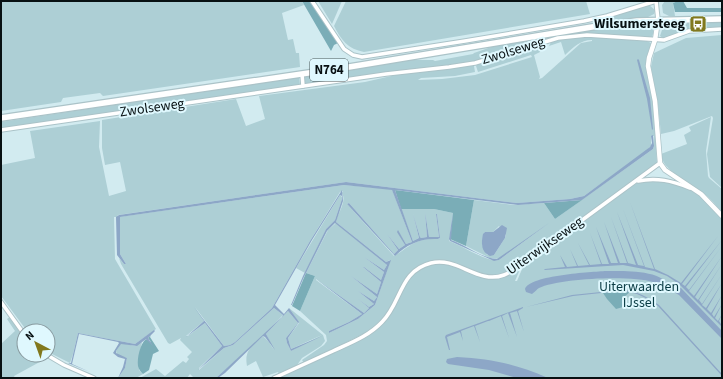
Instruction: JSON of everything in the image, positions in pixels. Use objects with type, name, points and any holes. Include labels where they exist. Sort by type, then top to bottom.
[{"type":"main road","name":"Zwolseweg","points":[[1,118],[356,66],[598,26],[658,20],[722,20]]},
{"type":"street","name":"Zwolseweg","points":[[312,1],[344,49],[362,57],[608,16],[656,1]]},
{"type":"street","points":[[656,1],[658,20],[655,40],[648,66],[655,101],[660,163],[665,170],[706,198],[722,216]]},
{"type":"street","name":"Zwolseweg","points":[[1,130],[386,74],[449,67],[475,62],[558,38],[587,35],[667,40],[684,32],[694,30],[722,29]]},
{"type":"street","points":[[302,74],[303,86]]},
{"type":"street","name":"Uiterwijkseweg","points":[[274,378],[372,331],[383,322],[392,309],[408,278],[420,267],[431,263],[442,262],[452,263],[482,276],[493,277],[504,275],[525,262],[660,163]]},
{"type":"street","points":[[636,181],[657,179],[672,181],[694,189]]},
{"type":"street","points":[[1,302],[16,323]]},
{"type":"street","points":[[56,360],[94,378]]},
{"type":"green space","points":[[1,1],[302,1],[304,5],[282,13],[288,40],[293,39],[296,53],[299,53],[300,67],[103,96],[100,93],[63,98],[61,102],[1,111]]},
{"type":"green space","points":[[318,1],[342,1],[332,24]]},
{"type":"green space","points":[[346,1],[586,1],[590,14],[364,52],[358,51],[349,46],[339,36],[334,26]]},
{"type":"green space","points":[[665,1],[678,1],[673,3],[675,16],[669,16],[663,13],[662,5]]},
{"type":"green space","points":[[649,5],[655,10],[654,14],[648,17],[590,22]]},
{"type":"green space","points":[[722,22],[722,27],[688,30],[668,38],[663,38],[660,36],[663,27],[666,24]]},
{"type":"green space","points":[[650,23],[653,30],[651,38],[582,34],[565,35],[539,41],[469,63],[305,84],[304,76],[402,60],[435,61],[473,54],[497,45],[565,33]]},
{"type":"green space","points":[[722,35],[722,188],[710,177],[707,154],[713,118],[712,116],[674,131],[661,134],[658,105],[651,67],[654,53],[686,38]]},
{"type":"green space","points":[[588,37],[647,41],[651,43],[646,67],[654,103],[657,163],[511,271],[497,276],[488,276],[437,261],[412,272],[386,316],[371,330],[304,363],[302,360],[324,345],[327,341],[326,335],[300,311],[315,276],[306,273],[328,230],[336,223],[387,265],[384,270],[364,257],[384,272],[381,280],[363,267],[381,282],[377,294],[351,276],[377,297],[374,301],[358,291],[374,304],[369,307],[358,299],[369,308],[364,313],[316,279],[362,314],[329,331],[329,333],[358,319],[375,305],[389,265],[390,260],[386,262],[336,222],[343,203],[343,191],[340,192],[310,241],[272,308],[235,342],[224,346],[195,307],[204,321],[186,336],[205,323],[222,346],[199,368],[199,370],[224,348],[233,345],[274,308],[283,315],[267,332],[216,378],[194,378],[190,374],[187,378],[140,378],[156,369],[165,376],[183,361],[186,363],[189,359],[187,357],[192,352],[180,340],[181,338],[170,344],[168,343],[121,264],[119,258],[124,264],[126,264],[120,254],[119,217],[344,185],[390,189],[393,192],[412,242],[406,244],[398,231],[405,245],[399,249],[387,234],[398,250],[394,254],[349,203],[347,204],[394,256],[419,241],[440,238],[437,214],[439,237],[429,237],[425,212],[427,237],[420,237],[413,214],[419,238],[413,241],[401,209],[434,209],[453,213],[449,241],[488,259],[499,260],[549,223],[499,259],[490,258],[466,246],[474,200],[514,205],[544,203],[555,219],[653,149],[654,136],[651,136],[651,146],[646,151],[584,196],[570,199],[517,203],[346,182],[118,215],[117,217],[114,217],[115,259],[156,329],[135,344],[78,333],[70,363],[56,356],[56,323],[21,323],[1,296],[1,165],[35,158],[30,131],[100,121],[99,147],[109,196],[126,191],[120,162],[105,165],[102,148],[102,120],[236,99],[246,126],[265,119],[259,96],[365,82],[400,74],[471,64],[474,66],[475,72],[455,76],[421,78],[418,80],[475,75],[532,57],[531,55],[478,72],[476,66],[478,63],[543,44],[546,47],[539,49],[540,52],[534,55],[540,77],[539,79],[581,43],[565,55],[561,42],[549,46],[551,42],[570,38]],"holes":[[[588,40],[592,41],[581,43]],[[499,226],[506,235],[494,255],[487,255],[482,245],[483,235],[485,232],[493,232]]]},
{"type":"green space","points":[[299,77],[300,85],[1,129],[1,122]]},
{"type":"green space","points":[[711,117],[706,151],[708,176],[722,189],[722,213],[705,194],[671,171],[666,166],[661,154],[687,144],[684,135],[691,131],[689,127]]},
{"type":"green space","name":"Uiterwaarden IJssel","points":[[660,180],[683,186],[696,192],[707,201],[722,219],[722,378],[277,378],[363,336],[389,315],[408,278],[425,266],[442,263],[494,278],[521,267],[515,281],[517,281],[525,262],[632,186],[641,181]]},
{"type":"green space","points":[[340,195],[342,199],[335,220],[326,229],[305,273],[296,268]]},
{"type":"green space","points":[[289,308],[323,335],[325,341],[321,346],[302,358],[295,368],[279,374],[278,372],[263,377],[256,361],[247,366],[246,361],[248,352],[263,336],[274,350],[266,334],[288,311],[298,323],[286,338],[291,351],[322,335],[291,349],[288,338],[299,323]]},
{"type":"green space","points":[[10,317],[16,325],[16,363],[38,363],[14,376],[15,378],[1,378],[1,344],[15,331],[7,319]]},
{"type":"green space","points":[[142,342],[139,370],[143,374],[136,378],[118,378],[125,368],[127,358],[117,355],[116,351],[121,343],[135,346]]},
{"type":"shaded area","points":[[302,1],[312,1],[338,43],[334,45],[331,51]]},
{"type":"shaded area","points":[[683,1],[687,8],[722,8],[722,12],[675,12],[673,3]]},
{"type":"shaded area","points":[[638,59],[650,98],[652,130],[647,99],[637,60]]},
{"type":"shaded area","points":[[653,135],[653,149],[582,200],[518,205],[395,190],[413,241],[419,238],[413,214],[420,237],[427,237],[425,212],[429,237],[439,237],[437,214],[440,238],[420,241],[409,245],[395,256],[347,204],[349,203],[394,254],[398,250],[387,234],[399,249],[405,245],[397,232],[398,230],[406,244],[412,242],[392,190],[344,185],[120,217],[120,254],[126,264],[124,264],[117,255],[116,217],[119,215],[346,182],[517,203],[570,199],[584,196],[650,147],[652,143],[651,136]]},
{"type":"shaded area","points":[[342,190],[343,201],[336,222],[386,262],[391,260],[375,305],[358,319],[329,333],[329,331],[362,314],[316,279],[364,313],[369,308],[358,299],[369,307],[374,304],[358,291],[374,301],[377,297],[351,276],[377,294],[381,282],[363,267],[381,280],[384,272],[364,257],[384,270],[387,265],[335,223],[327,231],[291,305],[303,276],[326,229],[335,220],[342,199],[342,196],[340,195],[312,240],[275,305],[284,314],[289,308],[299,322],[288,338],[291,349],[322,336],[291,351],[286,338],[298,323],[288,311],[266,334],[275,350],[263,336],[225,373],[216,378],[282,317],[283,315],[274,308],[233,345],[224,348],[198,370],[222,346],[205,323],[186,337],[204,321],[194,307],[224,346],[235,342],[272,308],[310,241]]},
{"type":"shaded area","points":[[395,190],[474,200],[466,246],[450,239],[453,213],[434,209],[401,209]]},
{"type":"shaded area","points":[[582,200],[555,219],[544,203]]},
{"type":"shaded area","points":[[630,202],[655,269],[681,283],[718,236],[682,284],[685,286],[722,240],[686,287],[689,290],[722,246],[689,291],[694,296],[722,256],[695,297],[698,300],[722,264],[699,300],[702,304],[722,274],[702,305],[706,308],[722,283],[707,309],[711,313],[722,295],[712,314],[714,317],[722,304],[715,318],[718,321],[722,314],[719,321],[721,324],[722,323],[722,327],[679,284],[667,276],[654,271],[623,265],[544,270],[565,267],[560,255],[567,267],[577,266],[570,249],[578,266],[589,265],[578,243],[590,265],[601,264],[590,233],[602,264],[609,264],[596,227],[611,263],[618,263],[604,222],[620,263],[627,263],[611,217],[628,263],[636,265],[617,212],[638,265],[644,266],[623,209],[645,267],[654,269]]},
{"type":"shaded area","points":[[453,213],[451,240],[479,254],[497,259],[549,223],[499,260],[494,261],[450,241],[449,239]]},
{"type":"shaded area","points":[[502,225],[507,228],[505,238],[494,255],[490,256],[483,250],[482,247],[483,234],[485,232],[493,232]]},
{"type":"shaded area","points":[[606,271],[631,271],[651,274],[660,277],[666,282],[669,288],[665,291],[653,282],[613,278],[562,282],[539,288],[532,294],[526,292],[525,289],[529,284],[549,277]]},
{"type":"shaded area","points":[[306,273],[315,276],[300,311],[292,306]]},
{"type":"shaded area","points":[[674,286],[681,288],[722,331],[722,339],[679,295],[672,291]]},
{"type":"shaded area","points":[[620,290],[638,293],[659,305],[722,374],[722,376],[658,306],[650,300],[637,294],[620,291],[573,296],[526,307],[572,295]]},
{"type":"shaded area","points":[[620,291],[630,292],[624,297],[625,302],[623,307],[616,309],[603,293]]},
{"type":"shaded area","points":[[523,307],[518,311],[524,332],[517,311],[510,313],[517,337],[508,313],[502,316],[509,338],[501,316],[475,326],[480,342],[474,326],[461,331],[463,341],[460,332],[447,337],[449,350],[445,337],[446,335]]},
{"type":"shaded area","points":[[154,330],[155,331],[148,338],[153,346],[146,339],[137,346],[121,344],[116,353],[127,358],[125,368],[118,378],[125,359],[118,357],[113,353],[119,343],[118,342],[79,334],[72,364],[90,372],[68,363],[71,363],[78,333],[135,344]]},
{"type":"shaded area","points":[[151,335],[150,337],[159,351],[153,354],[149,370],[143,374],[139,370],[138,366],[139,355],[144,341],[146,339],[151,342],[148,338]]},
{"type":"shaded area","points":[[457,357],[504,363],[548,378],[517,378],[489,370],[448,364],[446,362],[447,359]]},
{"type":"place","name":"Wilsumersteeg","points":[[698,24]]}]
